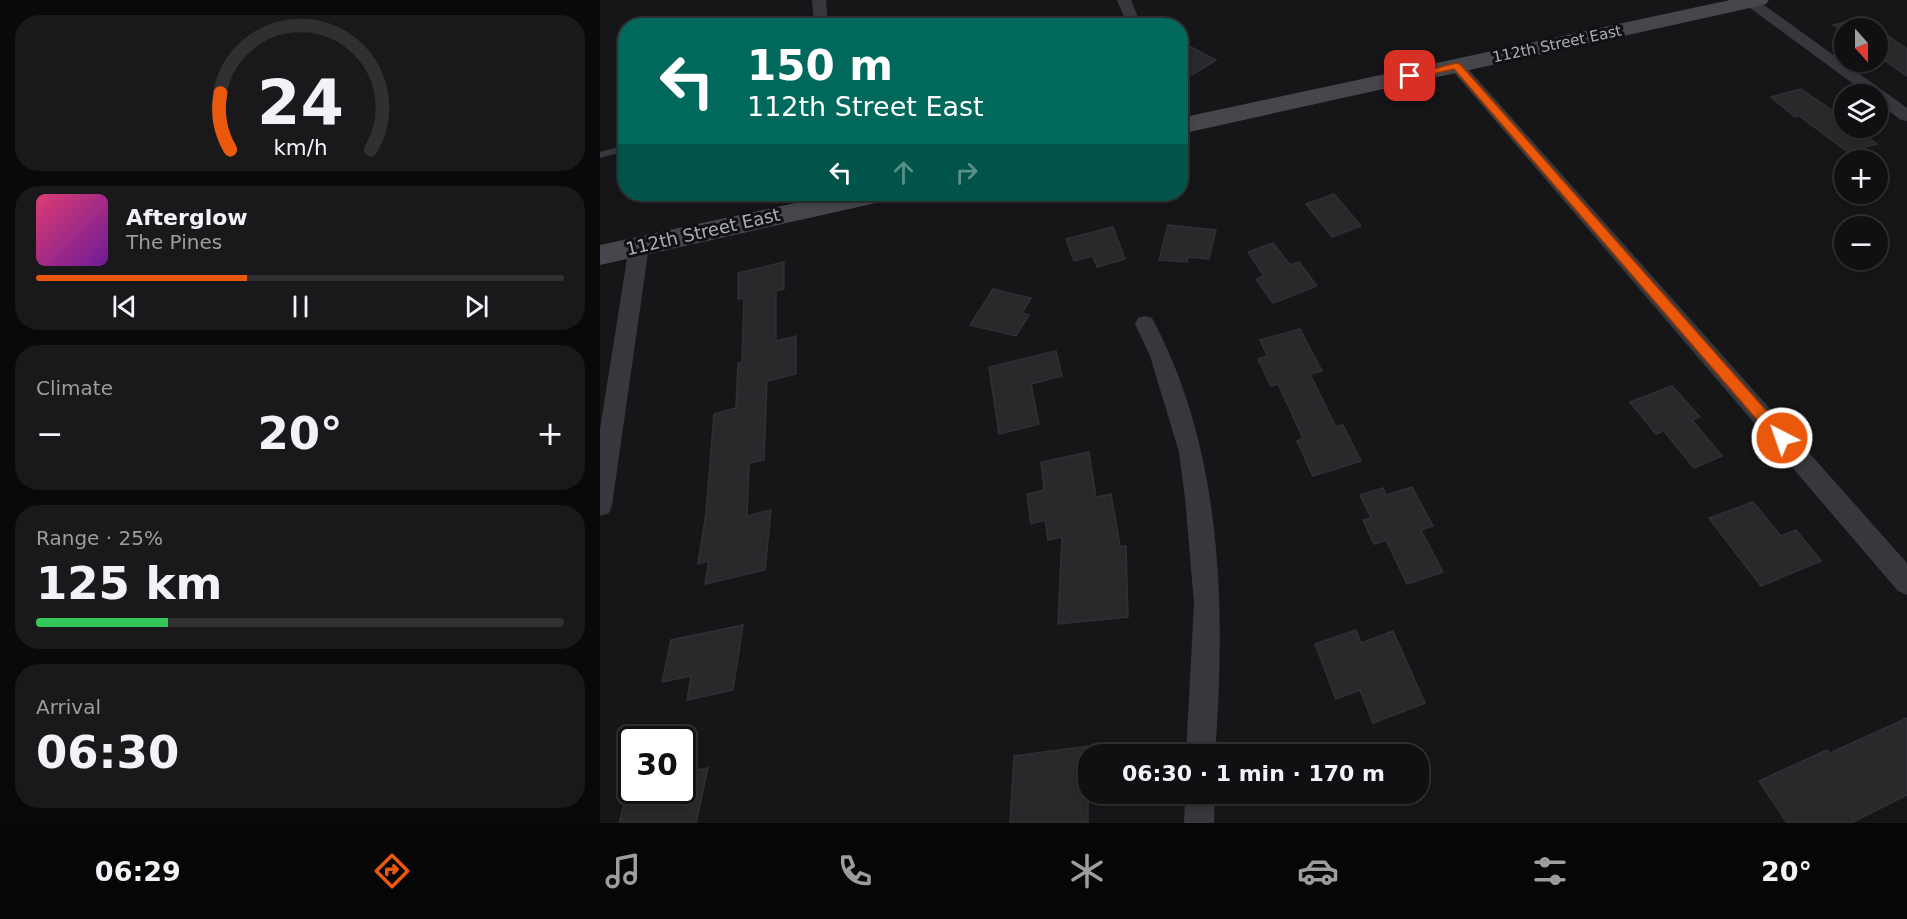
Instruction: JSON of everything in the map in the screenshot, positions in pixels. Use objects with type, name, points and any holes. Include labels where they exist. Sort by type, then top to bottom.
[{"type":"street","points":[[819,0],[820,18]]},
{"type":"street","points":[[1124,0],[1131,18]]},
{"type":"street","points":[[1755,1],[1864,84]]},
{"type":"street","name":"112th Street East","points":[[1188,124],[1755,1]]},
{"type":"street","points":[[1456,66],[1907,582]]},
{"type":"street","points":[[1888,102],[1907,116]]},
{"type":"street","name":"112th Street East","points":[[600,255],[824,201]]},
{"type":"street","points":[[600,505],[604,442],[639,246]]},
{"type":"street","points":[[1145,324],[1161,356],[1191,453],[1207,603],[1201,744]]},
{"type":"street","points":[[1199,823],[1200,804]]},
{"type":"lane","points":[[600,154],[618,150]]},
{"type":"building","points":[[1888,36],[1907,49],[1907,76],[1888,63]]},
{"type":"building","points":[[1191,47],[1216,60],[1192,75],[1188,73],[1188,49]]},
{"type":"building","points":[[1801,89],[1834,112],[1834,138],[1869,138],[1877,144],[1855,150],[1845,150],[1799,116],[1795,117],[1771,97]]},
{"type":"building","points":[[1334,194],[1361,226],[1332,237],[1306,204]]},
{"type":"building","points":[[1168,225],[1216,230],[1209,259],[1188,257],[1187,262],[1159,260]]},
{"type":"building","points":[[1113,227],[1125,259],[1097,267],[1093,256],[1074,261],[1066,239]]},
{"type":"building","points":[[1273,243],[1290,265],[1299,262],[1317,286],[1273,303],[1256,279],[1264,276],[1248,252]]},
{"type":"building","points":[[784,262],[784,289],[776,291],[776,341],[796,336],[796,374],[767,381],[764,460],[749,463],[747,516],[771,510],[765,570],[705,584],[709,561],[698,564],[706,513],[714,414],[736,408],[738,363],[742,362],[744,298],[738,299],[738,273]]},
{"type":"building","points":[[993,289],[1031,298],[1022,313],[1029,315],[1016,336],[970,325]]},
{"type":"building","points":[[1300,329],[1322,371],[1310,374],[1336,427],[1343,425],[1361,461],[1313,476],[1297,441],[1303,438],[1278,384],[1271,386],[1258,359],[1267,356],[1260,340]]},
{"type":"building","points":[[1056,351],[1062,376],[1031,384],[1039,424],[999,434],[989,367]]},
{"type":"building","points":[[1672,386],[1700,417],[1692,420],[1722,456],[1694,468],[1664,431],[1656,434],[1630,402]]},
{"type":"building","points":[[1089,452],[1096,497],[1111,494],[1120,546],[1126,546],[1128,617],[1058,624],[1062,537],[1048,540],[1045,520],[1031,524],[1027,494],[1044,490],[1041,462]]},
{"type":"building","points":[[1412,487],[1433,526],[1421,530],[1443,572],[1407,584],[1386,540],[1374,544],[1363,520],[1371,518],[1360,495],[1383,488],[1386,495]]},
{"type":"building","points":[[1753,502],[1781,536],[1796,530],[1821,561],[1761,586],[1709,518]]},
{"type":"building","points":[[743,625],[733,690],[687,700],[691,676],[662,682],[671,640]]},
{"type":"building","points":[[1356,630],[1361,643],[1393,631],[1425,703],[1373,723],[1360,690],[1336,699],[1315,644]]},
{"type":"building","points":[[1907,718],[1907,795],[1851,823],[1787,823],[1759,781],[1827,750],[1830,753]]},
{"type":"building","points":[[1078,747],[1078,804],[1088,804],[1088,823],[1010,823],[1014,756]]},
{"type":"building","points":[[708,768],[696,823],[619,823],[624,804],[696,804],[696,770]]},
{"type":"route","points":[[1410,76],[1456,66],[1782,438]]}]
